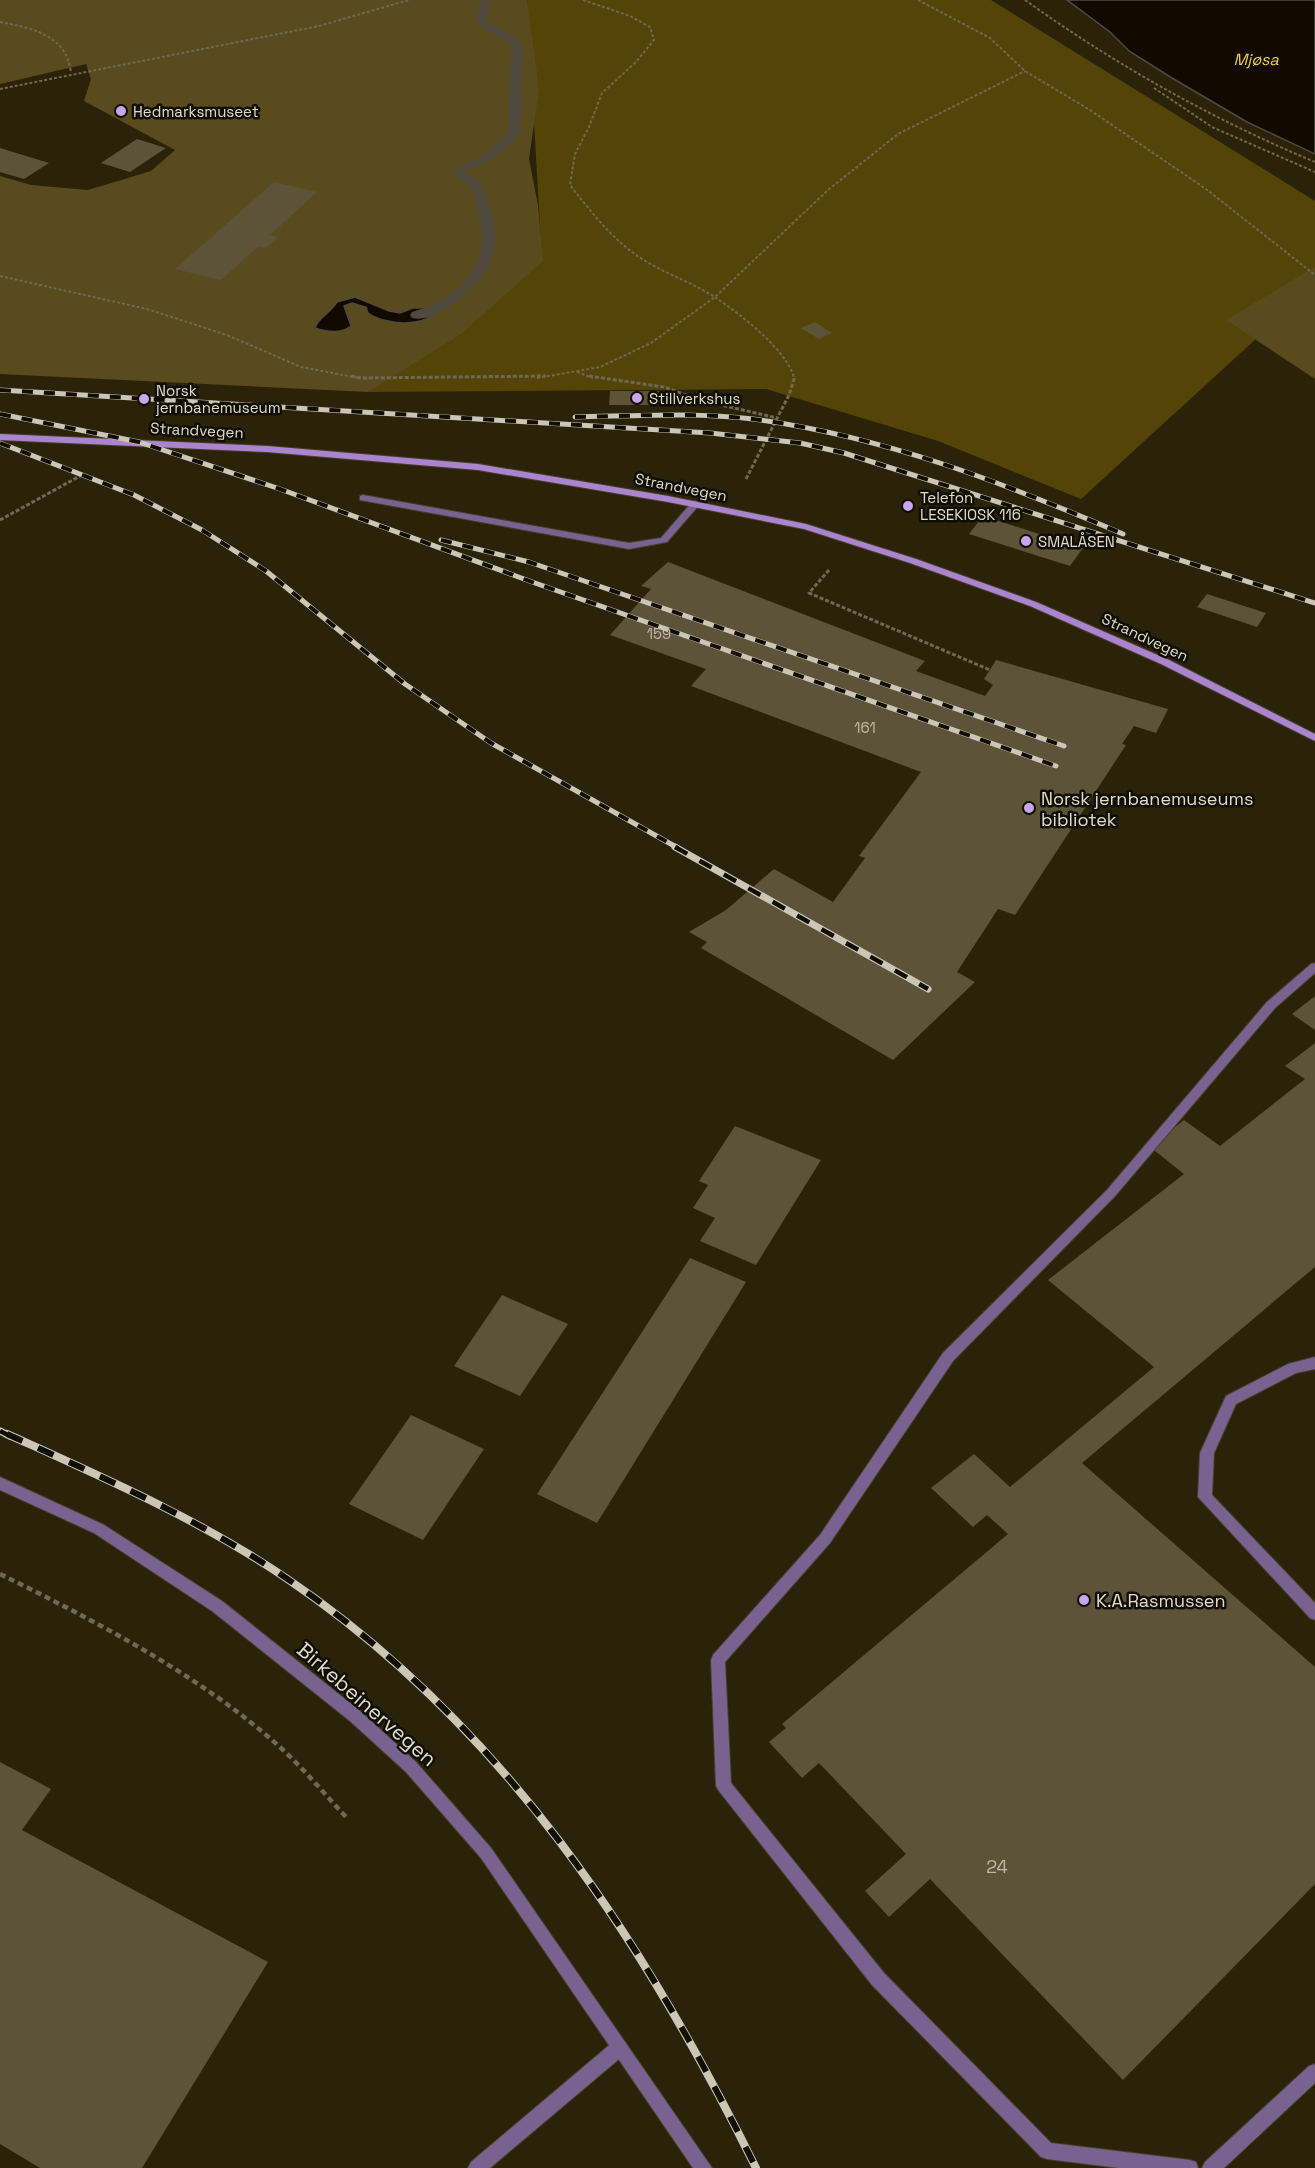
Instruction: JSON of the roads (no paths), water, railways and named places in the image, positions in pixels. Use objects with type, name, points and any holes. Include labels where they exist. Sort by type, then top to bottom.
[{"type":"main road","name":"Strandvegen","points":[[0,437],[267,449],[478,467],[695,504],[806,528],[913,561],[1033,604],[1165,662],[1315,738]]},
{"type":"street","points":[[363,498],[629,546],[664,540],[695,504]]},
{"type":"street","points":[[1190,2168],[1047,2151],[878,1979],[724,1786],[718,1660],[825,1539],[948,1357],[1111,1193],[1271,1005],[1315,967]]},
{"type":"street","points":[[1315,1363],[1293,1368],[1231,1400],[1207,1453],[1204,1497],[1315,1613]]},
{"type":"street","name":"Birkebeinervegen","points":[[0,1483],[99,1529],[216,1606],[355,1716],[411,1767],[486,1853],[703,2168]]},
{"type":"street","points":[[477,2168],[619,2048]]},
{"type":"street","points":[[1211,2168],[1315,2072]]},
{"type":"water","name":"Mjøsa","points":[[1067,0],[1315,0],[1315,154],[1247,122],[1172,78],[1129,51],[1110,32]]},
{"type":"water","points":[[355,297],[389,311],[400,313],[413,308],[439,308],[425,319],[405,323],[375,317],[368,313],[366,307],[352,303],[344,306],[351,326],[347,329],[333,332],[315,328],[319,320],[337,302]]},
{"type":"waterway","points":[[416,315],[440,306],[461,291],[474,279],[488,254],[488,228],[481,199],[475,183],[460,175],[461,169],[491,155],[513,136],[516,107],[515,75],[519,54],[514,40],[480,23],[486,0]]},
{"type":"railway","points":[[0,390],[710,433],[800,443],[844,453],[1315,603]]},
{"type":"railway","points":[[0,414],[139,442],[280,489],[535,583],[1056,766]]},
{"type":"railway","points":[[575,417],[664,415],[753,419],[849,437],[896,449],[988,480],[1123,534]]},
{"type":"railway","points":[[0,443],[134,495],[202,530],[266,571],[405,684],[491,743],[678,848]]},
{"type":"railway","points":[[441,540],[529,562],[1064,746]]},
{"type":"railway","points":[[675,847],[928,989]]},
{"type":"railway","points":[[0,1431],[10,1436]]},
{"type":"railway","points":[[7,1434],[150,1500],[253,1557],[286,1578],[364,1636],[435,1700],[500,1768],[560,1842],[614,1919],[665,1999],[712,2082],[756,2168]]},
{"type":"place","name":"Hedmarksmuseet","points":[[121,111]]},
{"type":"place","name":"Stillverkshus","points":[[637,398]]},
{"type":"place","name":"Norsk jernbanemuseum","points":[[144,399]]},
{"type":"place","name":"Telefon LESEKIOSK 116","points":[[908,506]]},
{"type":"place","name":"SMALÅSEN","points":[[1026,541]]},
{"type":"place","name":"Norsk jernbanemuseums bibliotek","points":[[1029,808]]},
{"type":"place","name":"K.A.Rasmussen","points":[[1084,1600]]}]
